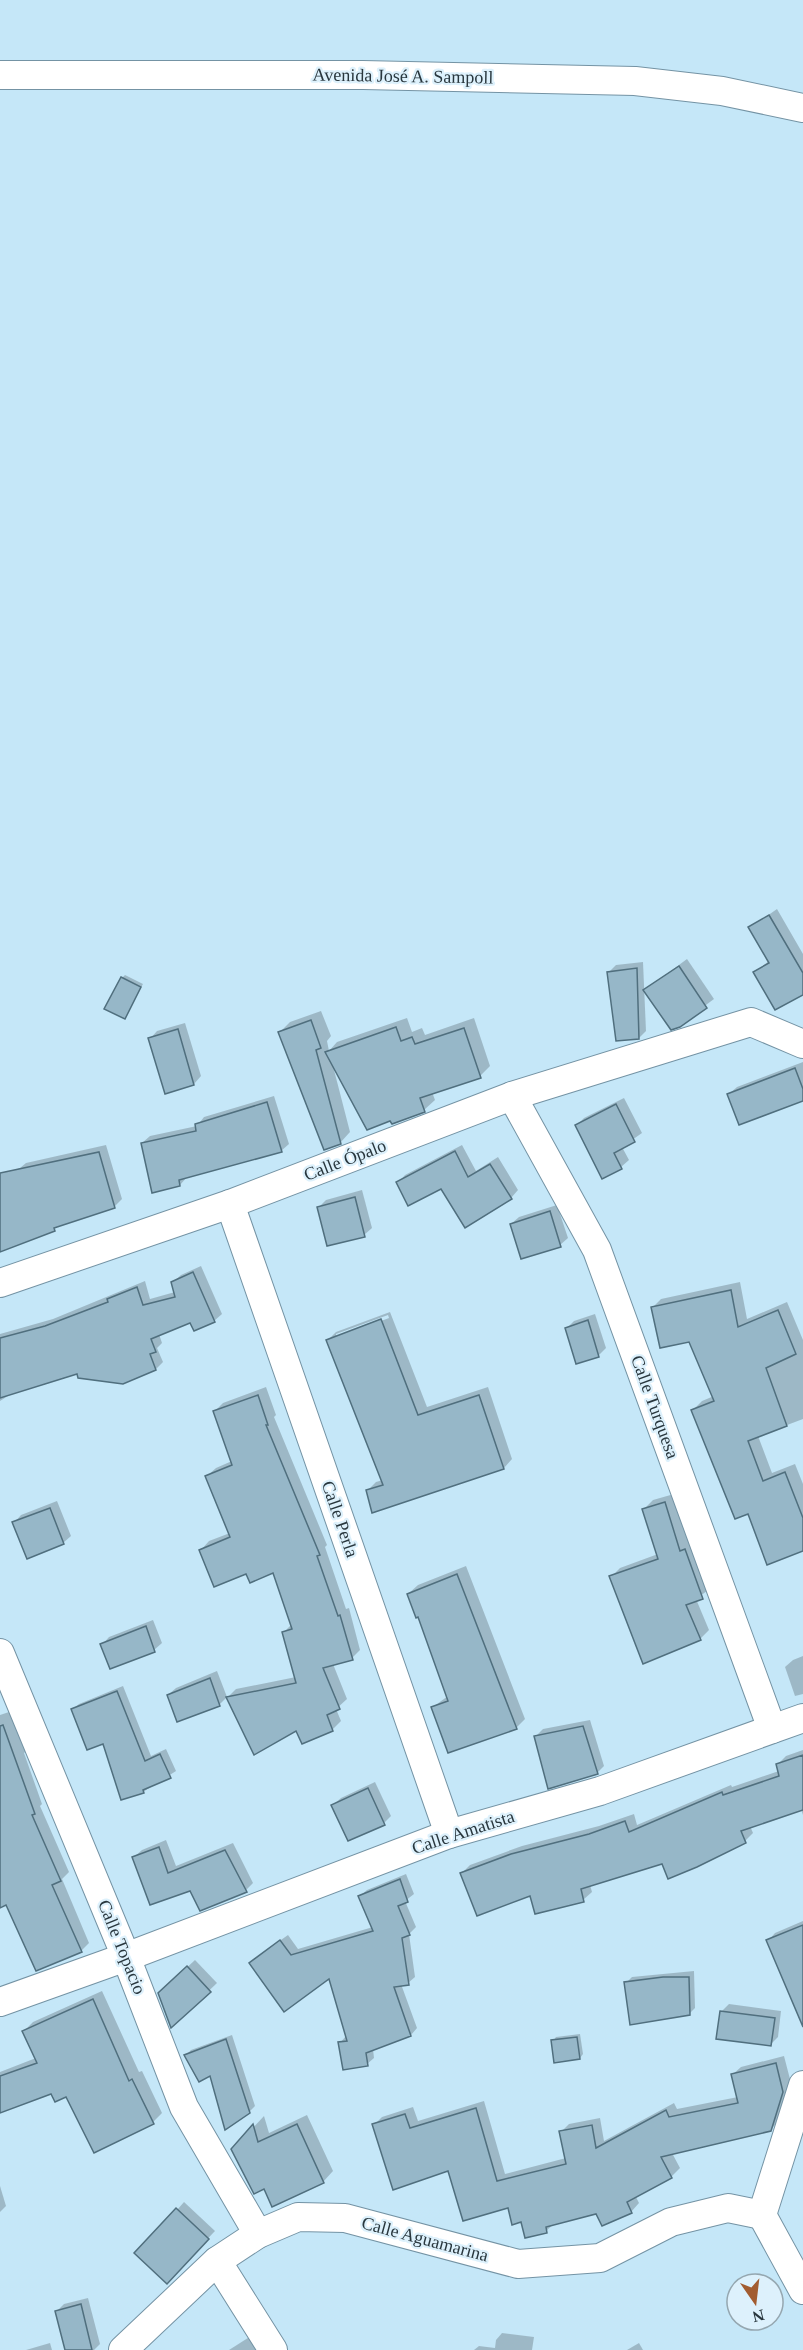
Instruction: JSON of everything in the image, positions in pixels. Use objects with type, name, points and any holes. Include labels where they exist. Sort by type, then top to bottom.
[{"type":"street","name":"Avenida José A. Sampoll","points":[[0,75],[363,75],[635,81],[722,91],[803,108]]},
{"type":"street","name":"Calle Ópalo","points":[[0,1282],[230,1204],[512,1096],[751,1022],[803,1044]]},
{"type":"street","name":"Calle Turquesa","points":[[512,1096],[597,1250],[772,1729]]},
{"type":"street","name":"Calle Perla","points":[[230,1204],[449,1834]]},
{"type":"street","name":"Calle Topacio","points":[[0,1653],[126,1957],[184,2107],[258,2234]]},
{"type":"street","name":"Calle Amatista","points":[[0,2002],[126,1957],[449,1834],[600,1791],[803,1718]]},
{"type":"street","points":[[803,2085],[762,2215],[803,2290]]},
{"type":"street","name":"Calle Aguamarina","points":[[123,2350],[217,2261],[258,2234],[298,2217],[345,2218],[518,2264],[600,2258],[671,2222],[728,2208],[762,2215]]},
{"type":"street","points":[[217,2261],[273,2350]]},
{"type":"building","points":[[769,915],[803,973],[803,995],[775,1010],[753,972],[769,963],[748,927]]},
{"type":"building","points":[[679,966],[707,1008],[680,1027],[671,1030],[643,990]]},
{"type":"building","points":[[637,968],[639,1039],[616,1041],[607,972]]},
{"type":"building","points":[[121,977],[141,987],[125,1019],[104,1009]]},
{"type":"building","points":[[311,1020],[321,1048],[316,1050],[341,1144],[324,1150],[278,1032]]},
{"type":"building","points":[[396,1027],[401,1041],[412,1037],[415,1044],[464,1028],[481,1078],[420,1098],[425,1112],[367,1130],[325,1052]]},
{"type":"building","points":[[178,1029],[194,1085],[165,1094],[148,1038]]},
{"type":"building","points":[[795,1068],[803,1089],[803,1101],[739,1125],[727,1094]]},
{"type":"building","points":[[267,1102],[282,1152],[179,1180],[180,1186],[152,1193],[141,1143],[196,1131],[195,1124]]},
{"type":"building","points":[[616,1104],[635,1142],[614,1153],[622,1169],[602,1179],[575,1125]]},
{"type":"building","points":[[455,1151],[468,1177],[490,1164],[512,1199],[465,1228],[441,1189],[408,1206],[396,1182]]},
{"type":"building","points":[[99,1152],[115,1208],[54,1228],[55,1231],[0,1252],[0,1173]]},
{"type":"building","points":[[355,1197],[365,1237],[327,1246],[317,1207]]},
{"type":"building","points":[[550,1211],[561,1247],[521,1259],[510,1224]]},
{"type":"building","points":[[193,1272],[215,1322],[194,1331],[190,1323],[151,1339],[156,1352],[150,1354],[156,1370],[123,1384],[78,1378],[77,1374],[0,1398],[0,1338],[45,1326],[108,1302],[107,1299],[137,1287],[143,1305],[175,1297],[171,1282]]},
{"type":"building","points":[[731,1290],[738,1327],[778,1310],[796,1354],[766,1368],[787,1426],[748,1441],[763,1481],[785,1472],[803,1518],[803,1551],[767,1565],[748,1514],[735,1519],[691,1410],[714,1401],[689,1342],[660,1348],[651,1307]]},
{"type":"building","points":[[381,1319],[418,1415],[479,1395],[504,1469],[372,1513],[366,1490],[383,1485],[326,1340]]},
{"type":"building","points":[[588,1320],[599,1357],[576,1364],[565,1328]]},
{"type":"building","points":[[258,1395],[268,1425],[266,1425],[320,1555],[317,1556],[338,1616],[340,1615],[353,1660],[323,1668],[340,1709],[327,1715],[333,1731],[302,1744],[296,1731],[254,1755],[226,1697],[296,1683],[282,1632],[292,1629],[273,1573],[250,1583],[246,1574],[214,1587],[199,1550],[230,1537],[205,1476],[232,1465],[213,1411]]},
{"type":"building","points":[[665,1502],[680,1551],[685,1549],[703,1599],[686,1605],[701,1640],[643,1664],[609,1576],[658,1559],[642,1509]]},
{"type":"building","points":[[50,1508],[64,1544],[27,1559],[12,1522]]},
{"type":"building","points":[[457,1574],[517,1729],[448,1753],[431,1707],[448,1701],[418,1617],[416,1618],[407,1594]]},
{"type":"building","points":[[146,1626],[155,1652],[110,1669],[100,1644]]},
{"type":"building","points":[[210,1678],[220,1706],[177,1722],[167,1695]]},
{"type":"building","points":[[117,1691],[145,1761],[160,1754],[171,1778],[143,1790],[144,1793],[121,1800],[103,1744],[87,1750],[71,1709]]},
{"type":"building","points":[[3,1725],[35,1814],[32,1815],[61,1881],[52,1885],[82,1952],[36,1971],[6,1905],[0,1908],[0,1726]]},
{"type":"building","points":[[583,1726],[598,1774],[548,1789],[534,1736]]},
{"type":"building","points":[[803,1755],[803,1810],[741,1831],[746,1843],[668,1879],[662,1864],[581,1889],[584,1902],[535,1914],[530,1896],[477,1916],[460,1873],[511,1854],[589,1834],[625,1821],[629,1832],[722,1792],[723,1795],[779,1776],[776,1764]]},
{"type":"building","points":[[368,1788],[385,1825],[348,1841],[331,1805]]},
{"type":"building","points":[[159,1847],[168,1873],[225,1850],[247,1892],[200,1911],[190,1891],[150,1905],[132,1857]]},
{"type":"building","points":[[400,1879],[408,1902],[398,1906],[410,1935],[402,1938],[409,1985],[394,1987],[411,2036],[366,2053],[368,2066],[343,2070],[338,2042],[347,2041],[329,1979],[284,2012],[249,1963],[280,1940],[291,1955],[373,1931],[358,1896]]},
{"type":"building","points":[[803,1925],[803,2027],[766,1940]]},
{"type":"building","points":[[187,1966],[211,1992],[171,2028],[158,1993]]},
{"type":"building","points":[[663,1977],[689,1977],[690,2015],[630,2025],[624,1982]]},
{"type":"building","points":[[93,1999],[129,2081],[132,2079],[154,2124],[94,2153],[66,2097],[55,2102],[51,2094],[0,2113],[0,2076],[37,2063],[22,2031]]},
{"type":"building","points":[[720,2011],[775,2018],[771,2046],[716,2039]]},
{"type":"building","points":[[577,2037],[580,2059],[554,2063],[551,2040]]},
{"type":"building","points":[[226,2039],[250,2113],[225,2130],[210,2076],[199,2082],[184,2055]]},
{"type":"building","points":[[776,2063],[783,2092],[771,2131],[661,2157],[672,2178],[627,2202],[632,2213],[602,2226],[596,2214],[546,2227],[547,2233],[525,2238],[521,2222],[512,2225],[508,2208],[463,2221],[448,2171],[393,2190],[372,2124],[405,2114],[410,2128],[476,2108],[497,2181],[566,2164],[559,2131],[592,2125],[596,2148],[666,2110],[669,2117],[738,2103],[731,2074]]},
{"type":"building","points":[[253,2124],[258,2142],[297,2124],[324,2183],[272,2207],[264,2189],[254,2194],[231,2149]]},
{"type":"building","points":[[176,2208],[209,2239],[167,2284],[134,2253]]},
{"type":"building","points":[[81,2304],[92,2350],[65,2350],[55,2311]]}]
